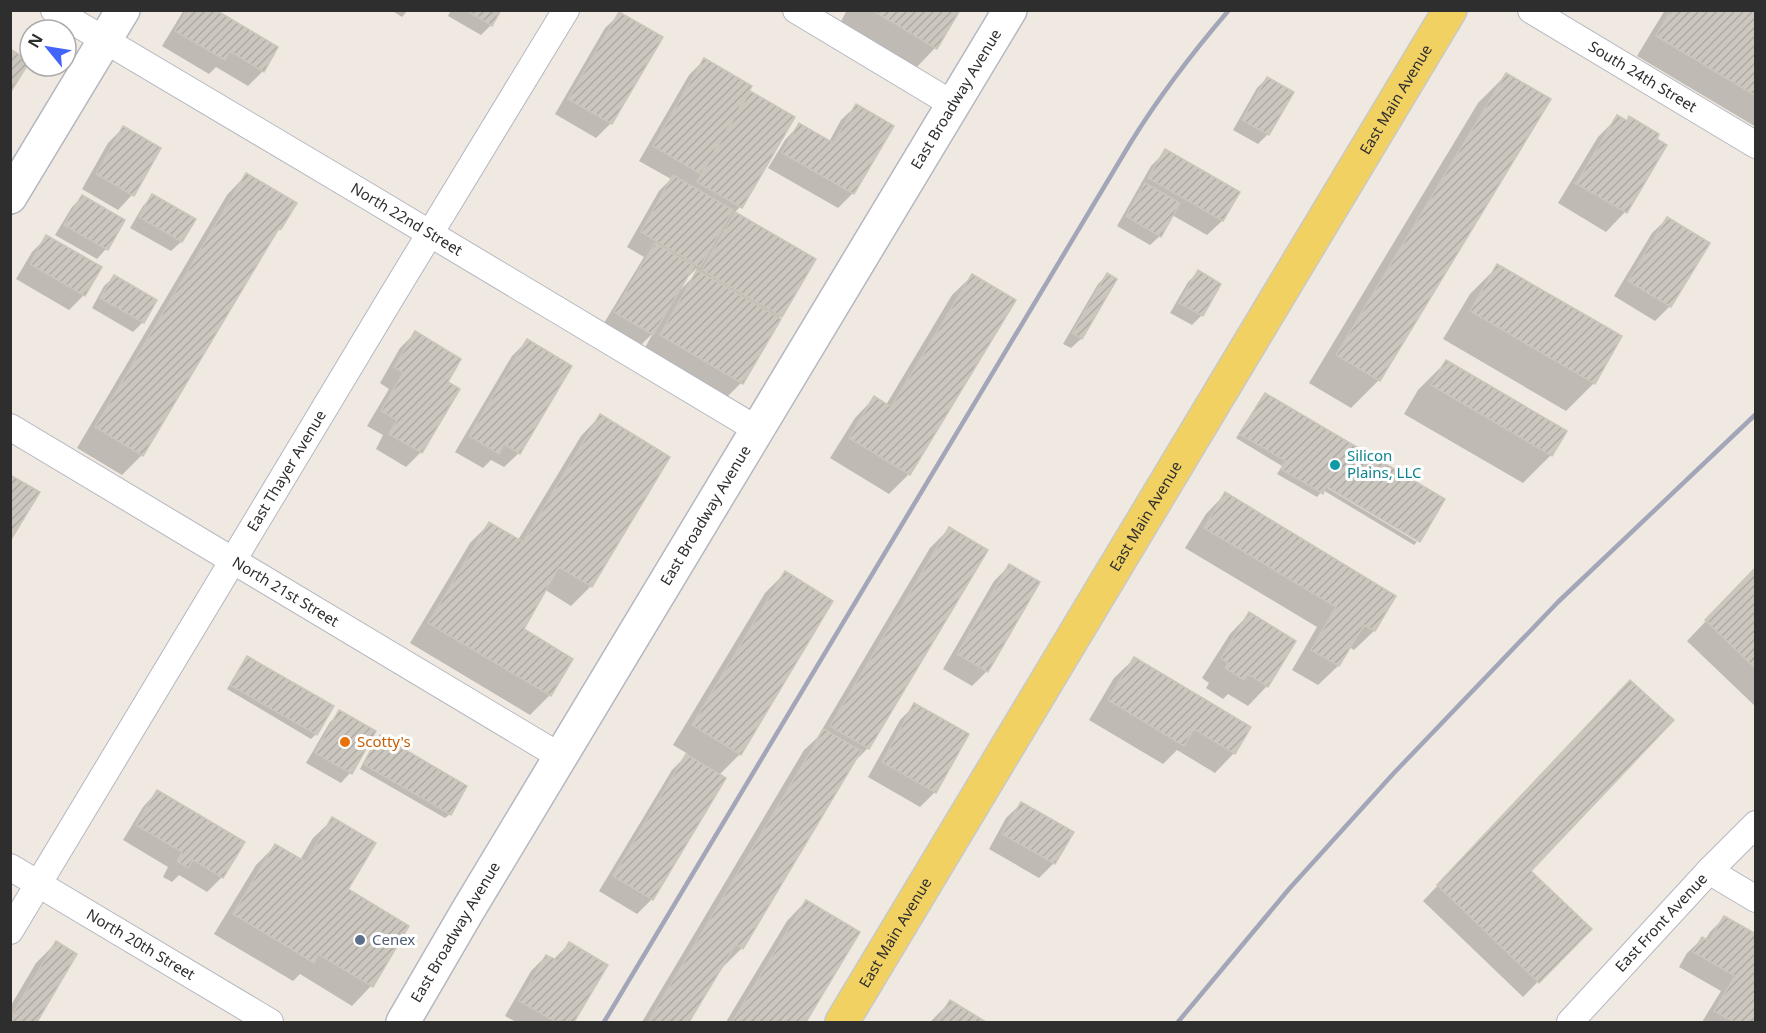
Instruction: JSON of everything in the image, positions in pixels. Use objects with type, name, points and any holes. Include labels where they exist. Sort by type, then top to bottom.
[{"type":"main road","name":"East Main Avenue","points":[[842,1023],[1450,10]]},
{"type":"street","name":"North 22nd Street","points":[[54,10],[104,42],[369,197],[758,430]]},
{"type":"street","points":[[10,197],[123,10]]},
{"type":"street","name":"East Thayer Avenue","points":[[10,931],[566,10]]},
{"type":"street","points":[[796,10],[954,105]]},
{"type":"street","name":"East Broadway Avenue","points":[[403,1023],[467,912],[1010,10]]},
{"type":"street","name":"South 24th Street","points":[[1530,10],[1755,146]]},
{"type":"street","name":"North 21st Street","points":[[10,427],[561,757]]},
{"type":"street","name":"East Front Avenue","points":[[1570,1023],[1755,824]]},
{"type":"street","name":"North 20th Street","points":[[10,867],[270,1023]]},
{"type":"street","points":[[1709,871],[1755,899]]},
{"type":"building","points":[[187,10],[216,10],[278,47],[264,72],[230,51],[225,60],[175,31]]},
{"type":"building","points":[[466,10],[501,10],[492,26]]},
{"type":"building","points":[[872,10],[960,10],[937,49]]},
{"type":"building","points":[[1671,10],[1756,10],[1756,96],[1656,36]]},
{"type":"building","points":[[619,12],[663,37],[612,124],[568,99]]},
{"type":"building","points":[[10,49],[18,54],[19,78],[10,93]]},
{"type":"building","points":[[704,58],[752,86],[701,174],[653,146]]},
{"type":"building","points":[[1506,73],[1551,99],[1380,381],[1336,355]]},
{"type":"building","points":[[1267,77],[1294,92],[1269,135],[1242,120]]},
{"type":"building","points":[[750,91],[795,117],[742,208],[697,182]]},
{"type":"building","points":[[856,104],[894,126],[854,194],[782,153],[799,123],[833,143]]},
{"type":"building","points":[[1617,115],[1627,121],[1629,116],[1659,134],[1657,139],[1667,145],[1627,213],[1575,183]]},
{"type":"building","points":[[123,126],[161,148],[134,196],[96,174]]},
{"type":"building","points":[[1165,149],[1240,192],[1223,221],[1148,178]]},
{"type":"building","points":[[246,173],[297,203],[281,229],[279,228],[143,456],[95,427]]},
{"type":"building","points":[[673,175],[733,210],[700,267],[641,232]]},
{"type":"building","points":[[1145,183],[1180,203],[1161,237],[1126,216]]},
{"type":"building","points":[[152,194],[196,219],[182,242],[139,217]]},
{"type":"building","points":[[82,195],[125,220],[108,250],[64,225]]},
{"type":"building","points":[[735,212],[816,259],[782,317],[702,270]]},
{"type":"building","points":[[1667,217],[1710,243],[1671,307],[1628,281]]},
{"type":"building","points":[[46,235],[102,267],[85,296],[30,264]]},
{"type":"building","points":[[655,243],[694,266],[653,335],[614,312]]},
{"type":"building","points":[[1497,264],[1622,336],[1595,384],[1470,311]]},
{"type":"building","points":[[697,270],[781,319],[743,384],[660,335]]},
{"type":"building","points":[[1198,270],[1221,284],[1203,316],[1179,303]]},
{"type":"building","points":[[1107,273],[1117,279],[1082,339],[1072,333]]},
{"type":"building","points":[[972,274],[1016,300],[910,475],[849,438],[874,396],[891,407]]},
{"type":"building","points":[[114,275],[157,300],[144,323],[100,298]]},
{"type":"building","points":[[415,331],[461,359],[448,382],[460,389],[422,453],[389,434],[397,420],[381,411],[403,373],[394,367]]},
{"type":"building","points":[[527,339],[572,366],[520,454],[504,444],[499,454],[469,436]]},
{"type":"building","points":[[1446,360],[1567,431],[1552,456],[1431,385]]},
{"type":"building","name":"Silicon Plains, LLC","points":[[1265,393],[1445,499],[1420,542],[1326,486],[1323,494],[1281,469],[1286,461],[1239,434]]},
{"type":"building","points":[[600,414],[670,457],[592,587],[559,567],[524,629],[573,659],[551,696],[428,623],[489,522],[523,542]]},
{"type":"building","points":[[10,475],[40,492],[10,541]]},
{"type":"building","points":[[1225,492],[1396,596],[1375,631],[1364,625],[1339,666],[1311,650],[1336,607],[1204,528]]},
{"type":"building","points":[[949,527],[988,550],[869,749],[830,726]]},
{"type":"building","points":[[1009,564],[1040,582],[988,672],[957,654]]},
{"type":"building","points":[[1756,567],[1756,669],[1705,620]]},
{"type":"building","points":[[785,571],[833,601],[741,755],[692,725]]},
{"type":"building","points":[[1249,612],[1296,641],[1268,687],[1248,674],[1244,680],[1225,668],[1228,663],[1221,658]]},
{"type":"building","points":[[247,656],[334,706],[317,735],[230,685]]},
{"type":"building","points":[[1134,657],[1251,727],[1235,754],[1194,729],[1184,746],[1108,700]]},
{"type":"building","points":[[1630,680],[1674,720],[1531,871],[1592,929],[1539,983],[1437,885]]},
{"type":"building","points":[[914,703],[969,734],[936,793],[882,762]]},
{"type":"building","name":"Scotty's","points":[[339,710],[376,731],[352,774],[315,753]]},
{"type":"building","points":[[824,729],[861,751],[743,949],[736,944],[689,1022],[648,1022]]},
{"type":"building","points":[[380,735],[467,786],[451,815],[363,764]]},
{"type":"building","points":[[686,754],[726,778],[653,900],[613,876]]},
{"type":"building","points":[[157,790],[245,842],[223,878],[193,860],[188,868],[177,861],[182,852],[136,825]]},
{"type":"building","points":[[1021,802],[1074,832],[1055,864],[1002,834]]},
{"type":"building","points":[[332,817],[376,843],[348,889],[409,926],[373,987],[318,954],[314,963],[233,914],[275,844],[306,862]]},
{"type":"building","points":[[806,900],[860,932],[806,1022],[732,1022]]},
{"type":"building","points":[[1724,916],[1756,934],[1756,1022],[1734,1022],[1714,1011],[1735,976],[1693,952],[1702,937],[1709,941]]},
{"type":"building","points":[[56,941],[77,954],[37,1022],[10,1022],[10,1018]]},
{"type":"building","points":[[569,942],[608,965],[574,1022],[556,1022],[519,1001],[546,955],[558,961]]},
{"type":"building","points":[[950,1000],[986,1022],[936,1022]]},
{"type":"railway","points":[[604,1022],[1131,142],[1177,74],[1229,10]]},
{"type":"railway","points":[[1178,1022],[1289,889],[1393,774],[1558,602],[1756,414]]},
{"type":"place","name":"Silicon Plains, LLC","points":[[1335,465]]},
{"type":"place","name":"Scotty's","points":[[345,742]]},
{"type":"place","name":"Cenex","points":[[360,940]]}]
